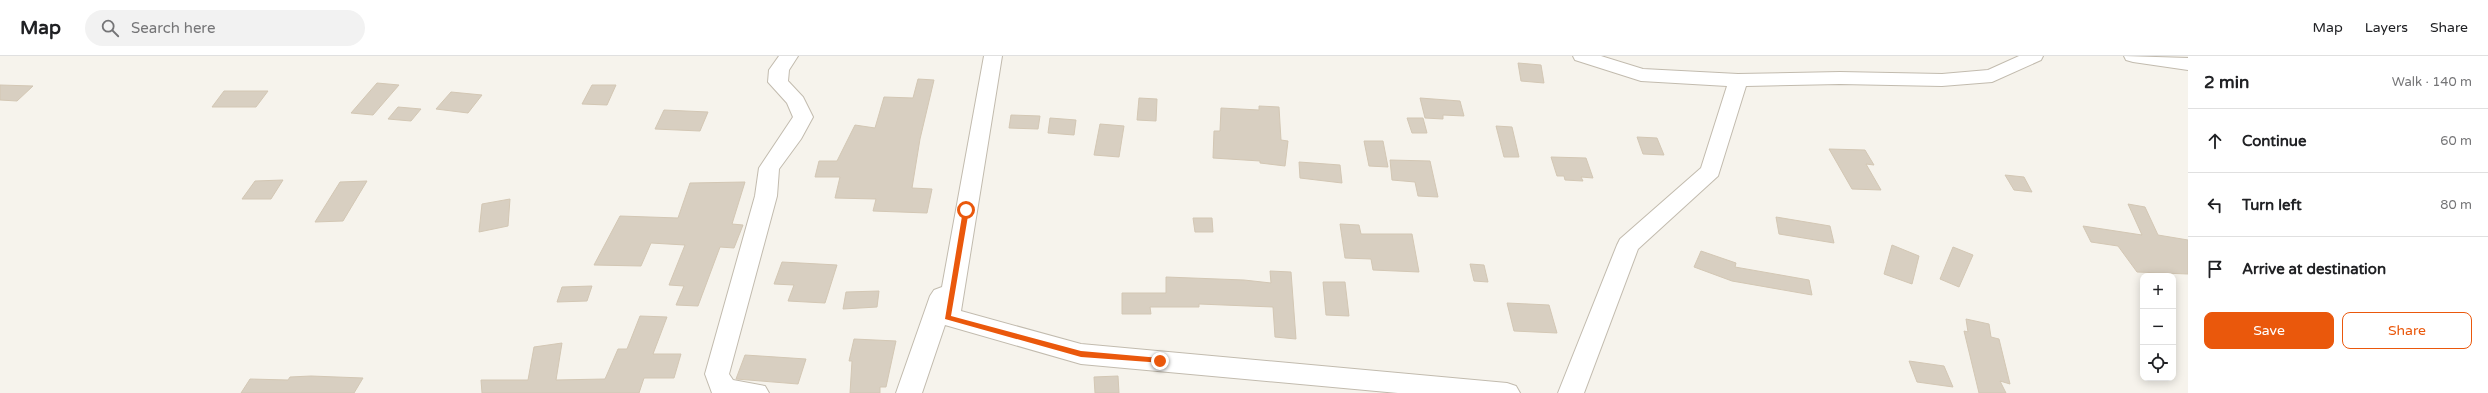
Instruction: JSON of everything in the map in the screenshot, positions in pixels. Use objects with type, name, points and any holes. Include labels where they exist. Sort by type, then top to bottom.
[{"type":"street","points":[[756,393],[730,390],[720,386],[717,374],[766,196],[769,168],[794,134],[803,117],[796,101],[778,82],[779,70],[789,56]]},
{"type":"street","points":[[909,393],[938,313],[984,56]]},
{"type":"street","points":[[993,56],[948,317],[1081,354],[1507,393]]},
{"type":"street","points":[[1582,56],[1641,74],[1738,80],[1974,79],[1992,76],[2034,56]]},
{"type":"street","points":[[2133,56],[2188,64]]},
{"type":"street","points":[[1571,393],[1628,245],[1711,171],[1738,80]]},
{"type":"building","points":[[1518,63],[1541,65],[1544,83],[1521,81]]},
{"type":"building","points":[[918,79],[934,80],[920,139],[912,188],[932,189],[927,213],[873,211],[876,199],[835,198],[840,177],[815,177],[819,161],[837,161],[855,125],[875,128],[884,97],[913,98]]},
{"type":"building","points":[[377,83],[399,85],[373,115],[351,113]]},
{"type":"building","points":[[0,85],[33,86],[17,101],[0,100]]},
{"type":"building","points":[[592,85],[616,85],[607,105],[582,104]]},
{"type":"building","points":[[224,91],[268,91],[256,107],[212,107]]},
{"type":"building","points":[[451,92],[482,95],[468,113],[436,109]]},
{"type":"building","points":[[1139,98],[1157,99],[1156,121],[1137,120]]},
{"type":"building","points":[[1420,98],[1460,101],[1464,116],[1443,115],[1443,119],[1425,118]]},
{"type":"building","points":[[1259,106],[1279,107],[1281,140],[1288,141],[1285,166],[1260,163],[1260,161],[1213,158],[1214,131],[1220,131],[1221,108],[1259,110]]},
{"type":"building","points":[[398,107],[421,109],[411,121],[388,119]]},
{"type":"building","points":[[664,110],[708,112],[700,131],[655,129]]},
{"type":"building","points":[[1011,115],[1040,116],[1038,129],[1009,128]]},
{"type":"building","points":[[1050,118],[1076,120],[1074,135],[1048,133]]},
{"type":"building","points":[[1407,118],[1423,118],[1427,133],[1412,133]]},
{"type":"building","points":[[1100,124],[1124,126],[1119,157],[1094,155]]},
{"type":"building","points":[[1496,126],[1512,127],[1519,157],[1504,157]]},
{"type":"building","points":[[1637,137],[1657,138],[1664,155],[1643,154]]},
{"type":"building","points":[[1364,141],[1383,141],[1388,167],[1369,166]]},
{"type":"building","points":[[1829,149],[1865,150],[1874,165],[1866,164],[1881,190],[1852,189]]},
{"type":"building","points":[[1551,157],[1586,158],[1593,178],[1581,177],[1583,181],[1565,180],[1564,176],[1557,176]]},
{"type":"building","points":[[1390,160],[1430,161],[1438,197],[1418,196],[1415,182],[1392,180]]},
{"type":"building","points":[[1299,162],[1340,165],[1342,183],[1300,178]]},
{"type":"building","points":[[2005,175],[2024,177],[2032,192],[2014,190]]},
{"type":"building","points":[[283,180],[271,199],[242,199],[255,181]]},
{"type":"building","points":[[367,181],[343,221],[315,222],[340,182]]},
{"type":"building","points":[[745,182],[732,224],[743,225],[734,248],[720,247],[698,306],[676,305],[684,286],[669,285],[685,245],[651,243],[641,266],[594,265],[620,216],[678,218],[690,183]]},
{"type":"building","points":[[510,199],[508,226],[479,232],[482,204]]},
{"type":"building","points":[[2128,204],[2145,207],[2158,235],[2188,240],[2188,274],[2137,272],[2118,246],[2091,242],[2083,226],[2142,235]]},
{"type":"building","points":[[1776,217],[1830,226],[1834,243],[1779,234]]},
{"type":"building","points":[[1193,218],[1212,218],[1213,232],[1195,232]]},
{"type":"building","points":[[1340,224],[1359,225],[1361,234],[1412,234],[1419,272],[1373,270],[1371,259],[1345,258]]},
{"type":"building","points":[[1892,245],[1919,256],[1912,284],[1884,274]]},
{"type":"building","points":[[1953,247],[1973,255],[1959,287],[1940,279]]},
{"type":"building","points":[[1701,251],[1736,263],[1735,267],[1809,280],[1812,295],[1732,281],[1694,267]]},
{"type":"building","points":[[782,262],[837,265],[825,303],[788,301],[794,285],[774,284]]},
{"type":"building","points":[[1470,264],[1484,265],[1488,282],[1474,281]]},
{"type":"building","points":[[1270,271],[1291,272],[1296,339],[1275,337],[1273,307],[1199,304],[1199,307],[1150,307],[1151,314],[1122,314],[1122,293],[1166,293],[1166,277],[1244,280],[1271,283]]},
{"type":"building","points":[[1323,282],[1345,282],[1349,316],[1326,315]]},
{"type":"building","points":[[592,286],[587,301],[557,302],[562,287]]},
{"type":"building","points":[[879,291],[877,307],[843,309],[846,292]]},
{"type":"building","points":[[1507,303],[1549,305],[1557,333],[1514,331]]},
{"type":"building","points":[[640,316],[667,317],[653,354],[681,354],[674,378],[644,378],[639,393],[482,393],[481,380],[528,380],[534,347],[562,343],[556,380],[605,379],[618,349],[627,349]]},
{"type":"building","points":[[1966,319],[1989,324],[1991,337],[1999,339],[2010,384],[2000,381],[2006,393],[1979,393],[1964,331],[1968,332]]},
{"type":"building","points":[[854,339],[896,341],[886,387],[880,387],[880,393],[850,393],[852,361],[849,361]]},
{"type":"building","points":[[745,355],[806,359],[798,384],[736,379]]},
{"type":"building","points":[[1909,361],[1944,366],[1953,387],[1917,382]]},
{"type":"building","points":[[311,376],[363,378],[354,393],[241,393],[250,379],[288,380],[290,377]]},
{"type":"building","points":[[1118,376],[1119,393],[1095,393],[1094,377]]},
{"type":"route","points":[[966,210],[948,317],[1081,354],[1160,361]]}]
